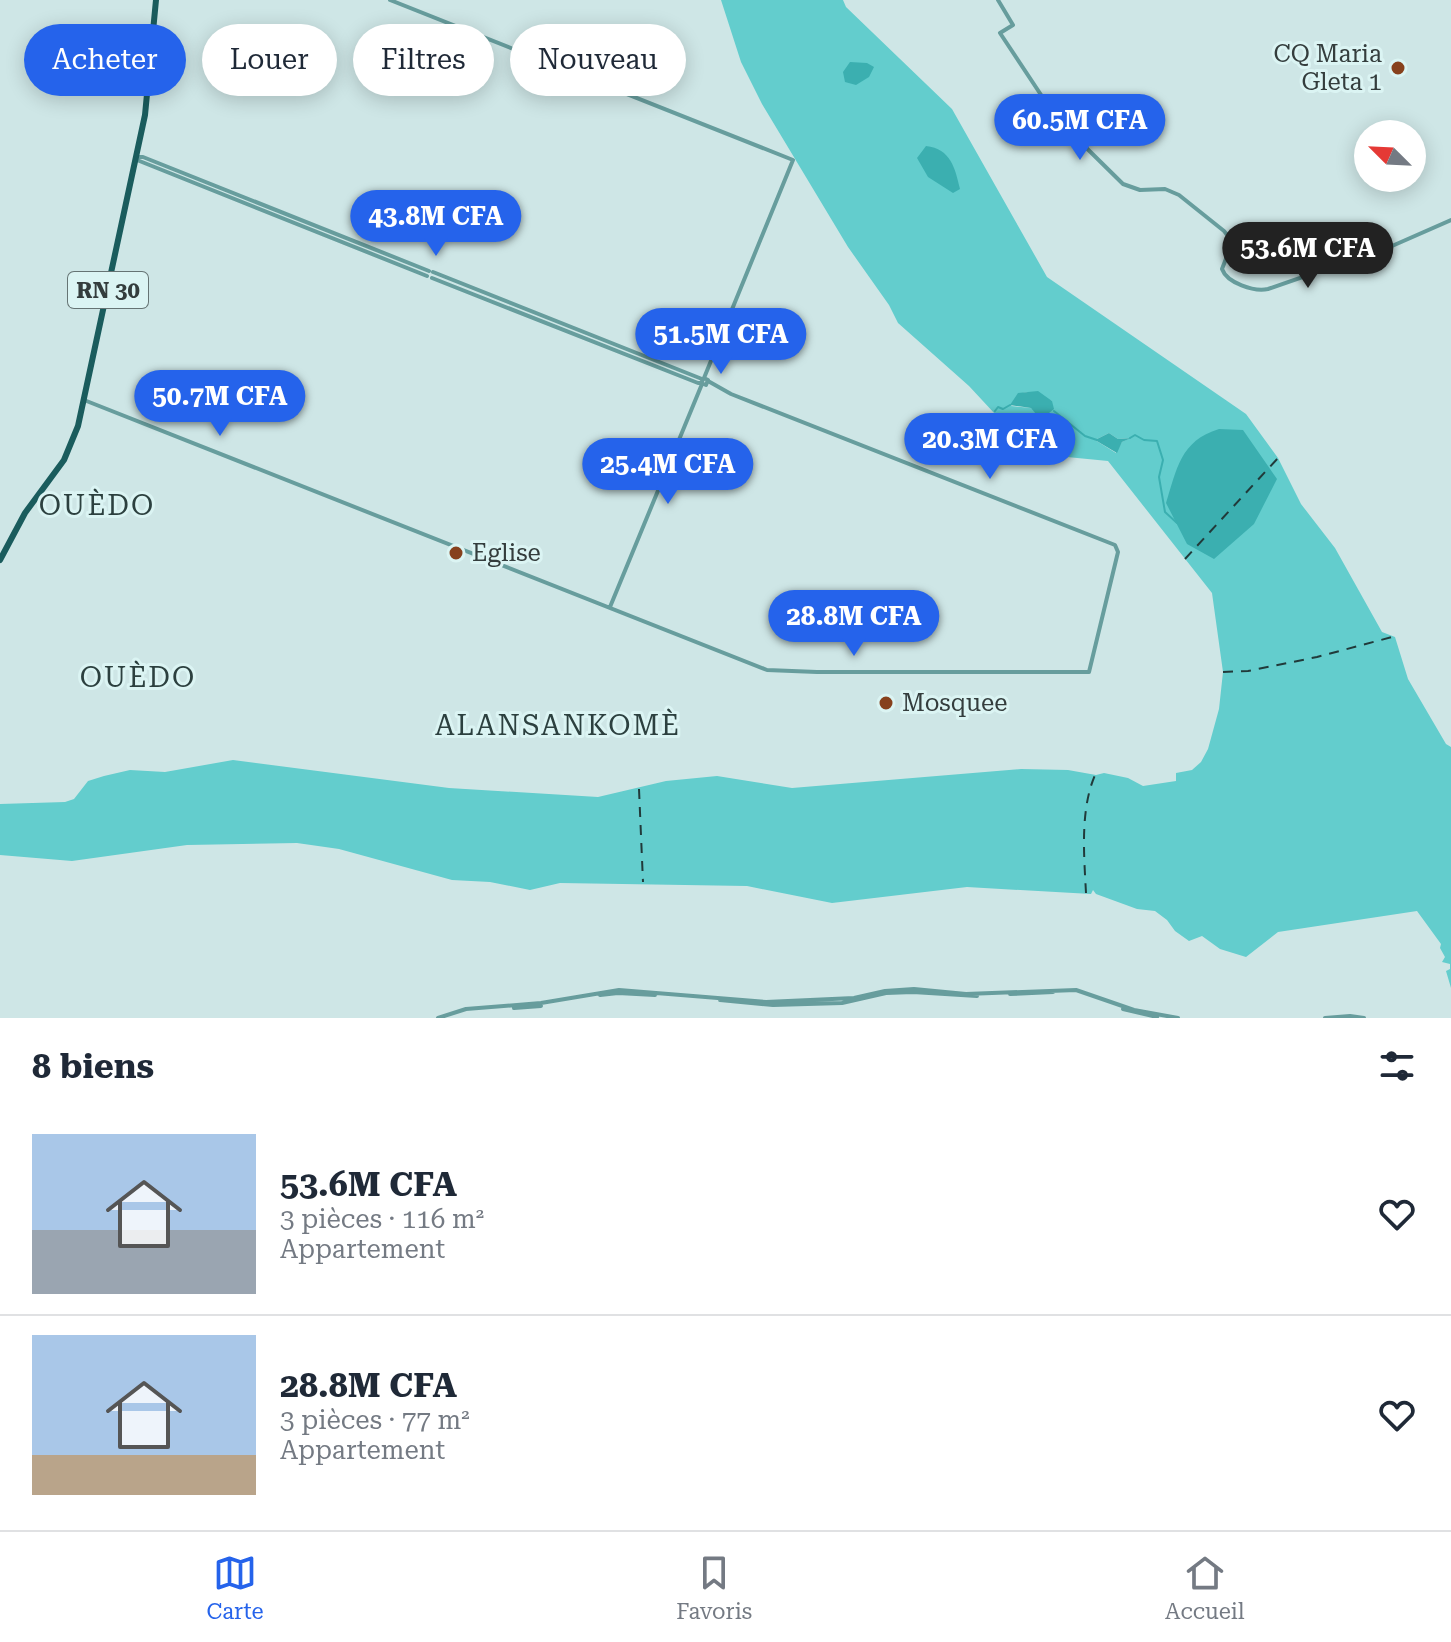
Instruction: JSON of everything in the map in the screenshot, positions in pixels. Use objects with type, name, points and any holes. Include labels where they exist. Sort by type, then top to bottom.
[{"type":"main road","name":"RN 30","points":[[0,553],[22,512],[62,458],[75,426],[148,97],[154,0]]},
{"type":"main road","name":"RN 30","points":[[0,560],[25,513],[68,453],[84,400],[134,158]]},
{"type":"street","points":[[390,0],[793,160],[610,607]]},
{"type":"street","points":[[998,0],[1013,25],[1000,33],[1057,119],[1124,185],[1140,190],[1161,189],[1174,193],[1220,227],[1228,239],[1229,251],[1222,269],[1228,278],[1256,290],[1268,289],[1395,245],[1451,220]]},
{"type":"street","points":[[84,400],[772,671],[1089,672],[1118,552],[1115,545],[143,157],[134,158]]},
{"type":"street","points":[[438,1018],[462,1009],[541,1003],[619,990],[766,1002],[854,998],[885,991],[921,989],[966,994],[1076,990],[1134,1010],[1178,1018]]},
{"type":"street","points":[[444,1018],[477,1010],[542,1006],[618,993],[711,998],[757,1005],[842,1003],[886,993],[924,992],[966,997],[1075,992],[1133,1013],[1160,1018]]},
{"type":"street","points":[[1325,1018],[1364,1018]]},
{"type":"shaded area","points":[[721,0],[843,0],[846,7],[952,109],[1047,277],[1246,414],[1278,458],[1301,504],[1335,548],[1382,632],[1395,637],[1408,679],[1446,744],[1451,747],[1451,988],[1446,971],[1450,969],[1450,964],[1442,962],[1445,957],[1441,944],[1417,911],[1278,932],[1246,957],[1220,949],[1202,936],[1189,941],[1155,911],[1137,909],[1096,894],[1093,890],[1091,894],[967,887],[832,903],[747,886],[560,883],[530,890],[490,882],[452,880],[339,849],[297,843],[187,845],[72,861],[0,855],[0,804],[65,802],[74,799],[88,781],[104,776],[130,770],[165,772],[233,760],[449,788],[598,797],[666,781],[717,776],[792,788],[1021,769],[1104,773],[1128,778],[1143,786],[1176,781],[1176,773],[1192,770],[1201,762],[1208,749],[1219,709],[1223,672],[1212,593],[1108,461],[1067,457],[1038,430],[995,414],[969,386],[898,323],[848,247],[762,104],[741,62]],"holes":[[[1027,392],[1052,401],[1048,415],[1031,408],[1011,406]],[[1109,433],[1118,439],[1130,438],[1122,442],[1116,453],[1095,440]]]},
{"type":"shaded area","points":[[850,62],[867,63],[874,67],[869,77],[856,85],[845,82],[843,72]]},
{"type":"shaded area","points":[[926,146],[946,155],[954,167],[960,189],[953,193],[928,177],[917,158]]},
{"type":"shaded area","points":[[1038,391],[1052,401],[1054,409],[1049,417],[1036,414],[1031,408],[1010,405],[1018,393]]},
{"type":"shaded area","points":[[1219,429],[1243,430],[1277,479],[1254,524],[1214,559],[1187,544],[1166,503],[1177,468],[1188,449],[1206,434]]},
{"type":"shaded area","points":[[1109,433],[1118,439],[1131,438],[1122,442],[1117,453],[1095,440]]},
{"type":"waterway","points":[[995,411],[998,407],[1003,409],[1010,405]]},
{"type":"waterway","points":[[1054,411],[1085,436],[1097,440]]},
{"type":"waterway","points":[[1130,438],[1135,435],[1144,440],[1157,441],[1163,460],[1159,477],[1165,512],[1177,523]]},
{"type":"ferry route","points":[[1185,559],[1278,458]]},
{"type":"ferry route","points":[[1223,672],[1248,671],[1317,657],[1392,637]]},
{"type":"ferry route","points":[[1086,893],[1085,818],[1095,775]]},
{"type":"ferry route","points":[[639,789],[643,882]]},
{"type":"place","name":"CQ Maria Gleta 1","points":[[1398,68]]},
{"type":"place","name":"Eglise","points":[[456,553]]},
{"type":"place","name":"Mosquee","points":[[886,703]]},
{"type":"district","name":"OUÈDO","points":[[97,505]]},
{"type":"district","name":"OUÈDO","points":[[138,677]]},
{"type":"district","name":"ALANSANKOMÈ","points":[[558,725]]}]
